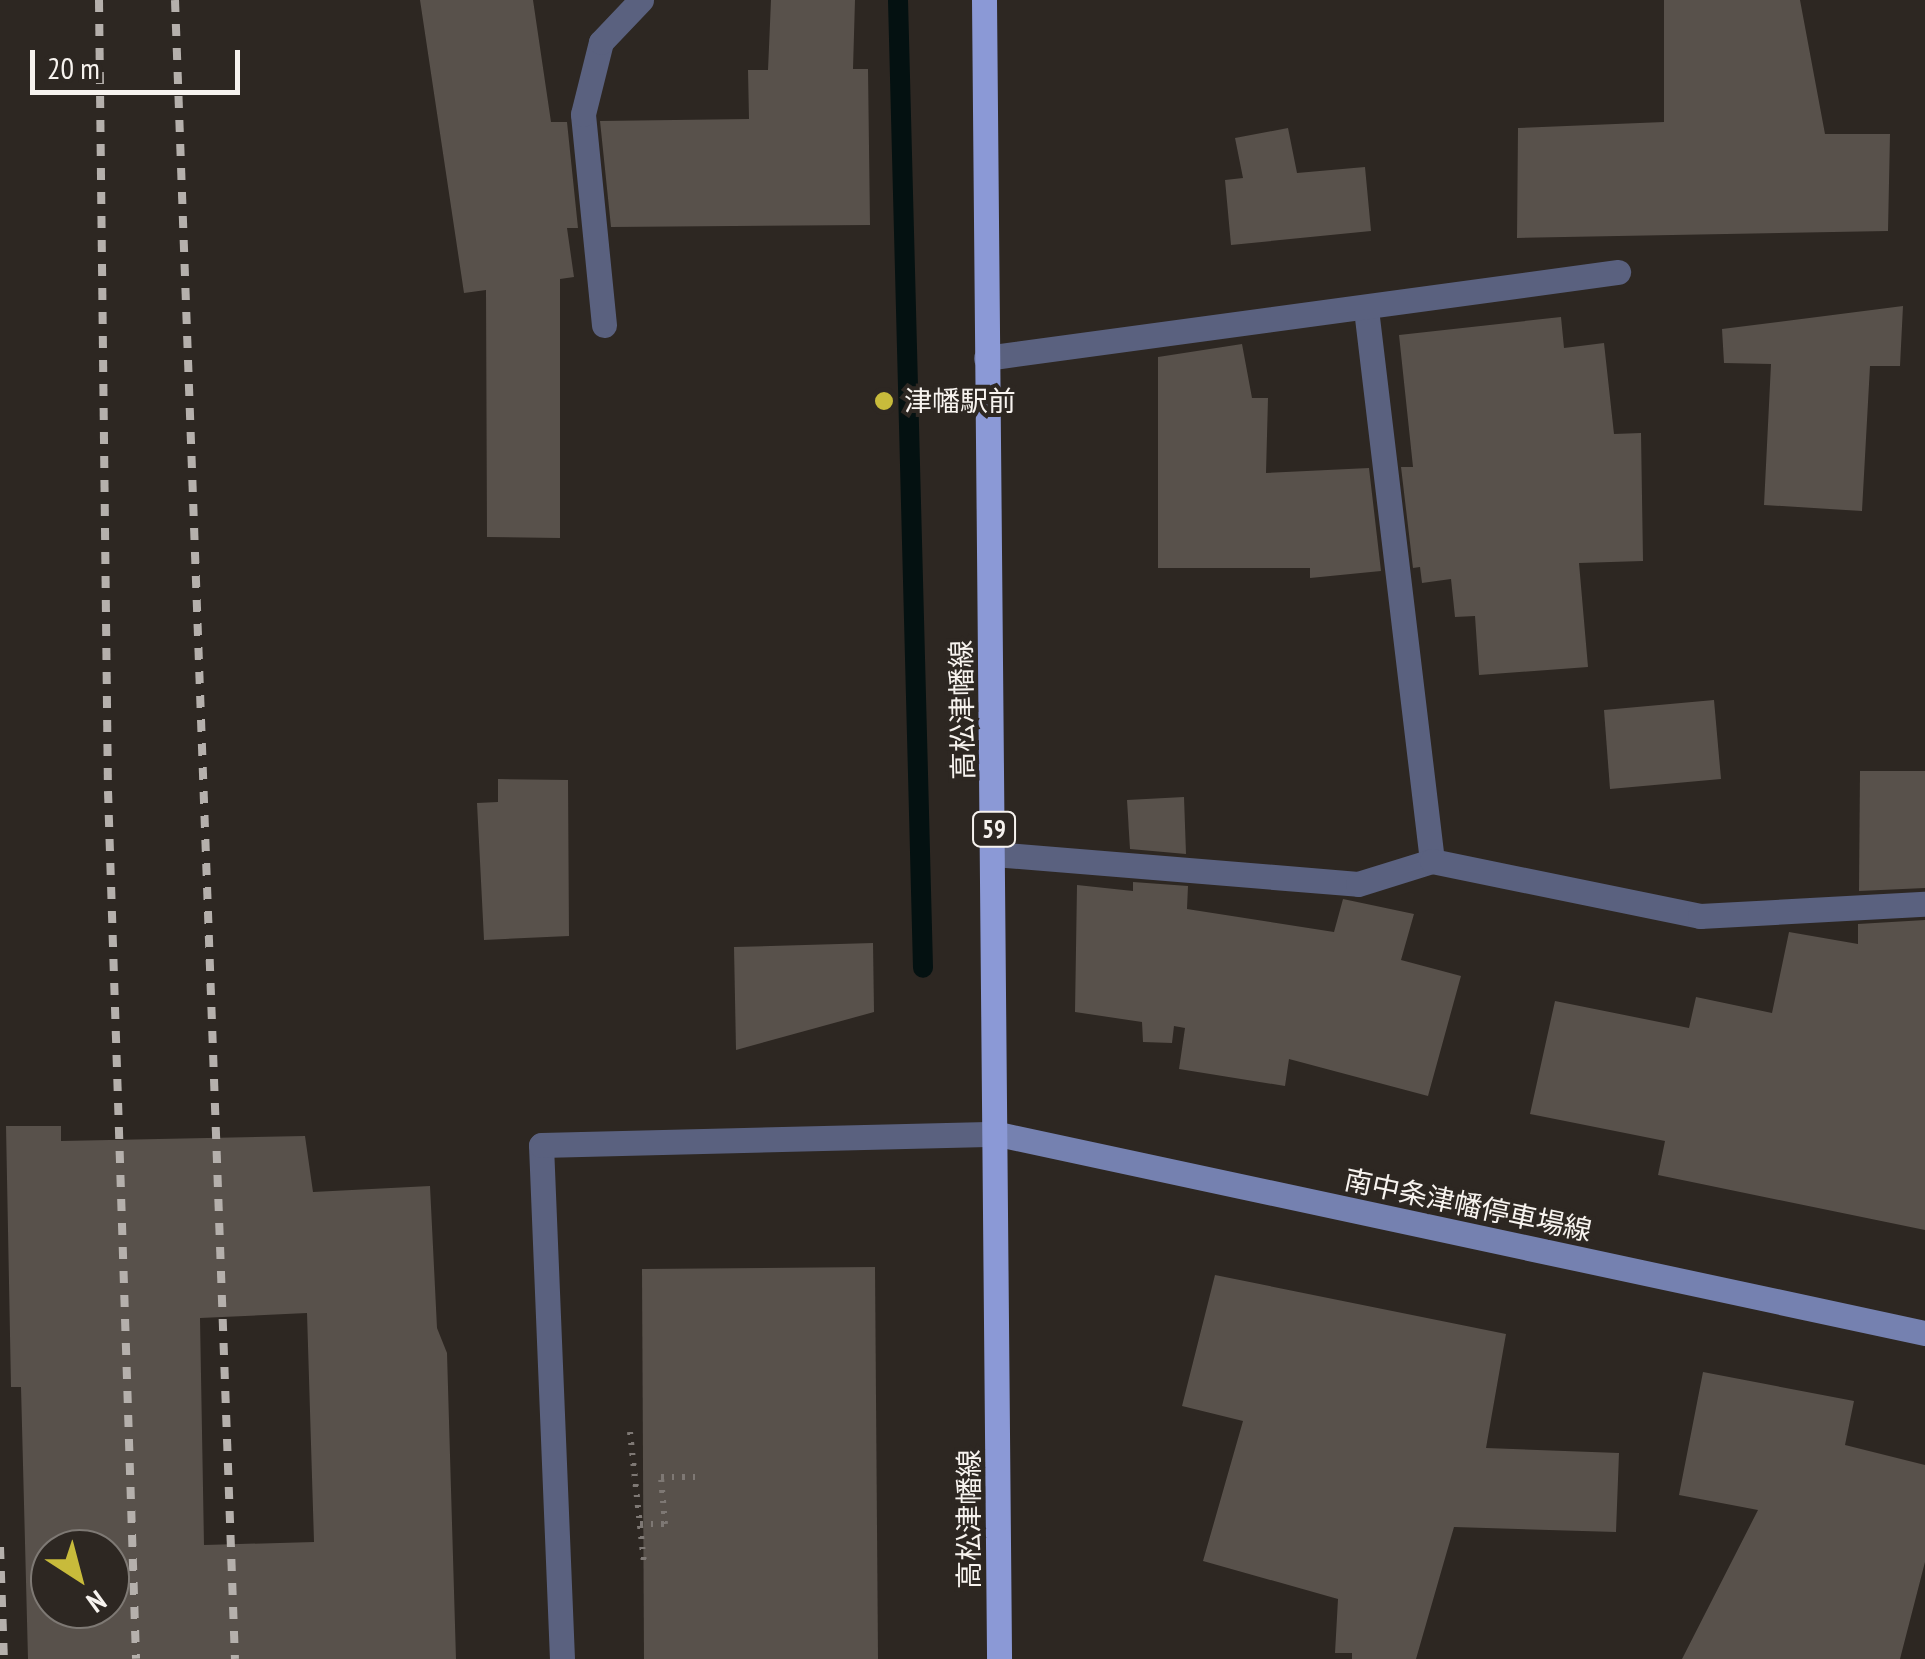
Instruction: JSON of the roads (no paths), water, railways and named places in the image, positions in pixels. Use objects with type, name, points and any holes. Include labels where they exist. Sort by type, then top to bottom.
[{"type":"main road","name":"高松津幡線","points":[[984,0],[998,1134],[999,1659]]},
{"type":"main road","name":"南中条津幡停車場線","points":[[998,1134],[1925,1333]]},
{"type":"street","points":[[604,325],[583,114],[601,42],[641,0]]},
{"type":"street","points":[[986,358],[1618,272]]},
{"type":"street","points":[[1366,309],[1432,861]]},
{"type":"street","points":[[994,854],[1358,884],[1432,861],[1700,916],[1925,904]]},
{"type":"street","points":[[562,1659],[541,1145],[998,1134]]},
{"type":"waterway","points":[[898,0],[923,968]]},
{"type":"railway","points":[[99,0],[108,791],[136,1659]]},
{"type":"railway","points":[[175,0],[235,1659]]},
{"type":"railway","points":[[0,1547],[4,1659]]},
{"type":"place","name":"津幡駅前","points":[[884,401]]}]
